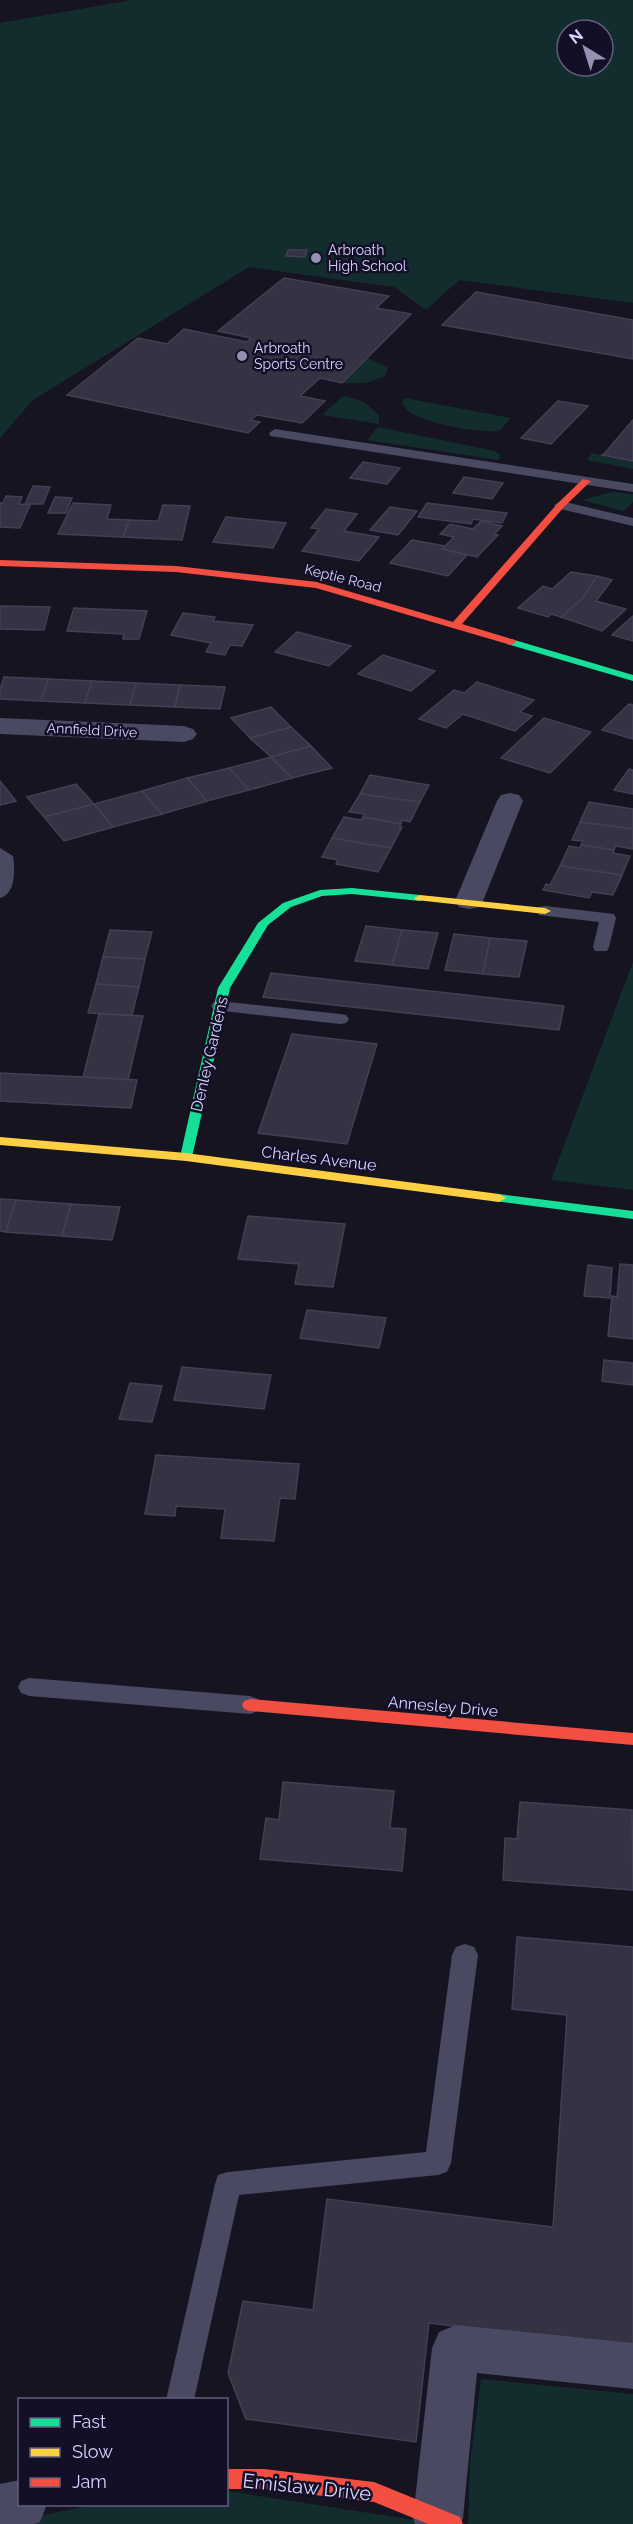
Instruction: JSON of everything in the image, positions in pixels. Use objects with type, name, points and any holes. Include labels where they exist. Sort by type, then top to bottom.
[{"type":"street","points":[[456,625],[561,505],[586,481]]},
{"type":"street","name":"Keptie Road","points":[[0,563],[176,569],[317,585],[633,678]]},
{"type":"street","name":"Annfield Drive","points":[[0,726],[184,734]]},
{"type":"street","points":[[469,901],[510,801]]},
{"type":"street","name":"Denley Gardens","points":[[186,1157],[224,988],[264,923],[286,905],[320,893],[352,891],[469,901],[545,911]]},
{"type":"street","name":"Charles Avenue","points":[[0,1141],[186,1157],[633,1215]]},
{"type":"street","name":"Annesley Drive","points":[[250,1705],[633,1739]]},
{"type":"street","points":[[446,2521],[456,2348],[633,2366]]},
{"type":"street","name":"Emislaw Drive","points":[[228,2479],[264,2479],[374,2492],[446,2521]]},
{"type":"street","points":[[0,2509],[18,2506]]},
{"type":"lane","points":[[275,433],[633,488]]},
{"type":"lane","points":[[561,505],[633,522]]},
{"type":"lane","points":[[0,853],[4,856],[7,873],[0,893]]},
{"type":"lane","points":[[545,911],[608,918],[601,947]]},
{"type":"lane","points":[[220,1006],[340,1019]]},
{"type":"lane","points":[[29,1687],[250,1705]]},
{"type":"lane","points":[[180,2398],[228,2184],[438,2163],[465,1955]]},
{"type":"green space","name":"Arbroath High School","points":[[132,0],[633,0],[633,303],[459,280],[426,310],[394,287],[249,267],[33,400],[0,438],[0,23]]},
{"type":"green space","points":[[367,358],[388,367],[385,376],[366,383],[342,383]]},
{"type":"green space","points":[[343,396],[363,401],[379,415],[379,424],[322,415]]},
{"type":"green space","points":[[405,398],[511,418],[499,431],[445,425],[416,416],[402,402]]},
{"type":"green space","points":[[378,427],[495,451],[500,455],[499,460],[367,440]]},
{"type":"green space","points":[[592,453],[633,461],[633,469],[587,460]]},
{"type":"green space","points":[[612,492],[633,494],[633,502],[624,511],[582,500]]},
{"type":"green space","points":[[633,962],[633,1190],[551,1180]]},
{"type":"green space","points":[[481,2379],[633,2394],[633,2524],[468,2524],[470,2463]]},
{"type":"green space","points":[[228,2491],[441,2524],[0,2524],[87,2506],[228,2506]]},
{"type":"building","points":[[288,250],[307,250],[305,257],[286,256]]},
{"type":"building","name":"Arbroath Sports Centre","points":[[284,278],[389,296],[376,308],[411,314],[342,383],[320,378],[300,396],[325,401],[302,423],[257,415],[250,420],[260,422],[248,433],[67,395],[138,338],[167,344],[184,329],[247,342],[251,338],[218,331]]},
{"type":"building","points":[[476,292],[633,320],[633,359],[442,325]]},
{"type":"building","points":[[558,401],[588,406],[551,444],[521,438]]},
{"type":"building","points":[[633,420],[633,461],[602,455],[604,454]]},
{"type":"building","points":[[363,462],[400,468],[387,484],[350,478]]},
{"type":"building","points":[[464,477],[503,483],[492,499],[453,493]]},
{"type":"building","points":[[33,486],[50,487],[43,504],[25,504]]},
{"type":"building","points":[[6,496],[22,497],[19,504],[30,505],[20,528],[0,527],[0,503],[3,503]]},
{"type":"building","points":[[55,497],[72,498],[66,513],[48,513]]},
{"type":"building","points":[[73,503],[111,505],[107,519],[129,520],[123,537],[58,534]]},
{"type":"building","points":[[427,503],[507,513],[502,523],[473,519],[471,524],[418,517]]},
{"type":"building","points":[[163,505],[190,506],[182,540],[123,537],[129,520],[158,521]]},
{"type":"building","points":[[390,507],[417,511],[398,535],[370,530]]},
{"type":"building","points":[[326,509],[357,514],[344,531],[379,537],[359,561],[302,551],[319,529],[311,528]]},
{"type":"building","points":[[226,517],[286,523],[273,548],[213,542]]},
{"type":"building","points":[[481,521],[502,526],[494,534],[498,535],[477,557],[442,549],[454,537],[440,534],[450,524],[473,529]]},
{"type":"building","points":[[412,540],[445,546],[442,549],[467,555],[448,576],[390,563]]},
{"type":"building","points":[[571,572],[597,576],[583,598],[561,617],[551,614],[548,617],[518,608],[543,586],[552,589]]},
{"type":"building","points":[[597,576],[612,580],[596,601],[626,609],[602,631],[561,617],[583,598]]},
{"type":"building","points":[[0,606],[50,607],[44,630],[0,629]]},
{"type":"building","points":[[74,608],[147,611],[139,639],[123,639],[124,634],[67,631]]},
{"type":"building","points":[[183,613],[215,617],[213,621],[253,625],[242,646],[230,645],[225,655],[206,652],[211,643],[171,635]]},
{"type":"building","points":[[633,616],[633,641],[612,635]]},
{"type":"building","points":[[297,632],[351,646],[329,666],[275,652]]},
{"type":"building","points":[[383,655],[435,671],[411,691],[358,674]]},
{"type":"building","points":[[4,677],[48,679],[41,701],[0,699]]},
{"type":"building","points":[[48,679],[92,681],[85,703],[41,701]]},
{"type":"building","points":[[92,681],[136,683],[130,705],[85,703]]},
{"type":"building","points":[[477,682],[534,700],[520,712],[532,716],[515,731],[463,714],[446,728],[419,719],[454,690],[464,693]]},
{"type":"building","points":[[136,683],[180,685],[175,707],[130,705]]},
{"type":"building","points":[[180,685],[225,687],[220,709],[175,707]]},
{"type":"building","points":[[629,704],[633,705],[633,739],[602,730]]},
{"type":"building","points":[[271,707],[291,727],[250,738],[231,718]]},
{"type":"building","points":[[544,718],[591,732],[550,773],[501,758]]},
{"type":"building","points":[[291,727],[311,746],[271,757],[250,738]]},
{"type":"building","points":[[311,746],[332,768],[292,778],[271,757]]},
{"type":"building","points":[[271,757],[292,778],[249,790],[229,768]]},
{"type":"building","points":[[229,768],[249,790],[207,801],[187,778]]},
{"type":"building","points":[[629,769],[633,770],[633,794],[614,790]]},
{"type":"building","points":[[370,775],[429,785],[420,802],[360,794]]},
{"type":"building","points":[[187,778],[207,801],[162,814],[142,791]]},
{"type":"building","points":[[0,781],[16,801],[0,805]]},
{"type":"building","points":[[76,784],[94,804],[44,817],[27,797]]},
{"type":"building","points":[[142,791],[162,814],[113,827],[94,804]]},
{"type":"building","points":[[360,794],[420,802],[410,822],[402,820],[401,824],[349,812]]},
{"type":"building","points":[[589,802],[633,809],[633,829],[580,822]]},
{"type":"building","points":[[94,804],[113,827],[64,841],[44,817]]},
{"type":"building","points":[[344,817],[361,820],[363,817],[401,824],[399,827],[402,827],[391,848],[332,838]]},
{"type":"building","points":[[580,822],[633,829],[633,849],[616,846],[614,850],[581,845],[583,841],[572,840]]},
{"type":"building","points":[[332,838],[391,848],[378,872],[336,864],[338,860],[322,857]]},
{"type":"building","points":[[581,845],[614,850],[613,853],[630,856],[622,875],[560,866],[569,846],[580,848]]},
{"type":"building","points":[[560,866],[622,875],[613,895],[592,892],[589,898],[543,890],[546,884],[550,885]]},
{"type":"building","points":[[366,926],[402,930],[392,965],[355,961]]},
{"type":"building","points":[[110,930],[152,932],[145,959],[103,957]]},
{"type":"building","points":[[402,930],[438,933],[428,969],[392,965]]},
{"type":"building","points":[[454,934],[490,938],[483,974],[445,970]]},
{"type":"building","points":[[490,938],[527,941],[519,977],[483,974]]},
{"type":"building","points":[[103,957],[145,959],[139,987],[96,984]]},
{"type":"building","points":[[271,973],[564,1006],[559,1030],[263,997]]},
{"type":"building","points":[[96,984],[139,987],[132,1015],[88,1013]]},
{"type":"building","points":[[99,1014],[143,1016],[128,1080],[83,1077]]},
{"type":"building","points":[[292,1034],[377,1044],[347,1144],[258,1133]]},
{"type":"building","points":[[0,1073],[137,1080],[131,1108],[0,1101]]},
{"type":"building","points":[[0,1199],[16,1200],[6,1232],[0,1231]]},
{"type":"building","points":[[16,1200],[71,1204],[62,1236],[6,1232]]},
{"type":"building","points":[[71,1204],[120,1207],[112,1240],[62,1236]]},
{"type":"building","points":[[248,1216],[345,1224],[333,1287],[295,1284],[299,1264],[238,1259]]},
{"type":"building","points":[[620,1264],[633,1265],[633,1339],[608,1336],[612,1296],[617,1297]]},
{"type":"building","points":[[588,1265],[612,1268],[610,1298],[584,1296]]},
{"type":"building","points":[[307,1310],[386,1318],[379,1348],[300,1338]]},
{"type":"building","points":[[604,1360],[633,1363],[633,1385],[602,1381]]},
{"type":"building","points":[[182,1367],[271,1375],[264,1409],[174,1400]]},
{"type":"building","points":[[130,1383],[162,1386],[152,1422],[119,1419]]},
{"type":"building","points":[[156,1455],[299,1464],[295,1499],[280,1498],[274,1541],[221,1538],[225,1509],[176,1506],[175,1516],[145,1514]]},
{"type":"building","points":[[283,1782],[394,1791],[390,1828],[406,1829],[402,1871],[260,1859],[266,1818],[279,1820]]},
{"type":"building","points":[[520,1802],[632,1810],[633,1890],[503,1880],[505,1838],[517,1839]]},
{"type":"building","points":[[517,1937],[633,1947],[633,2348],[429,2323],[416,2442],[246,2419],[228,2373],[243,2301],[313,2310],[327,2199],[553,2227],[567,2015],[512,2009]]},
{"type":"traffic: fast","points":[[511,642],[633,678]]},
{"type":"traffic: fast","points":[[186,1157],[224,988],[264,923],[287,905],[320,893],[352,891],[420,898]]},
{"type":"traffic: fast","points":[[499,1198],[633,1215]]},
{"type":"traffic: slow","points":[[420,898],[545,911]]},
{"type":"traffic: slow","points":[[0,1141],[186,1157],[499,1198]]},
{"type":"traffic: jam","points":[[456,625],[561,505],[586,481]]},
{"type":"traffic: jam","points":[[0,563],[176,569],[317,585],[511,642]]},
{"type":"traffic: jam","points":[[250,1705],[633,1739]]},
{"type":"traffic: jam","points":[[228,2479],[264,2479],[374,2492],[453,2524]]},
{"type":"place","name":"Arbroath High School","points":[[316,258]]},
{"type":"place","name":"Arbroath Sports Centre","points":[[242,356]]}]
